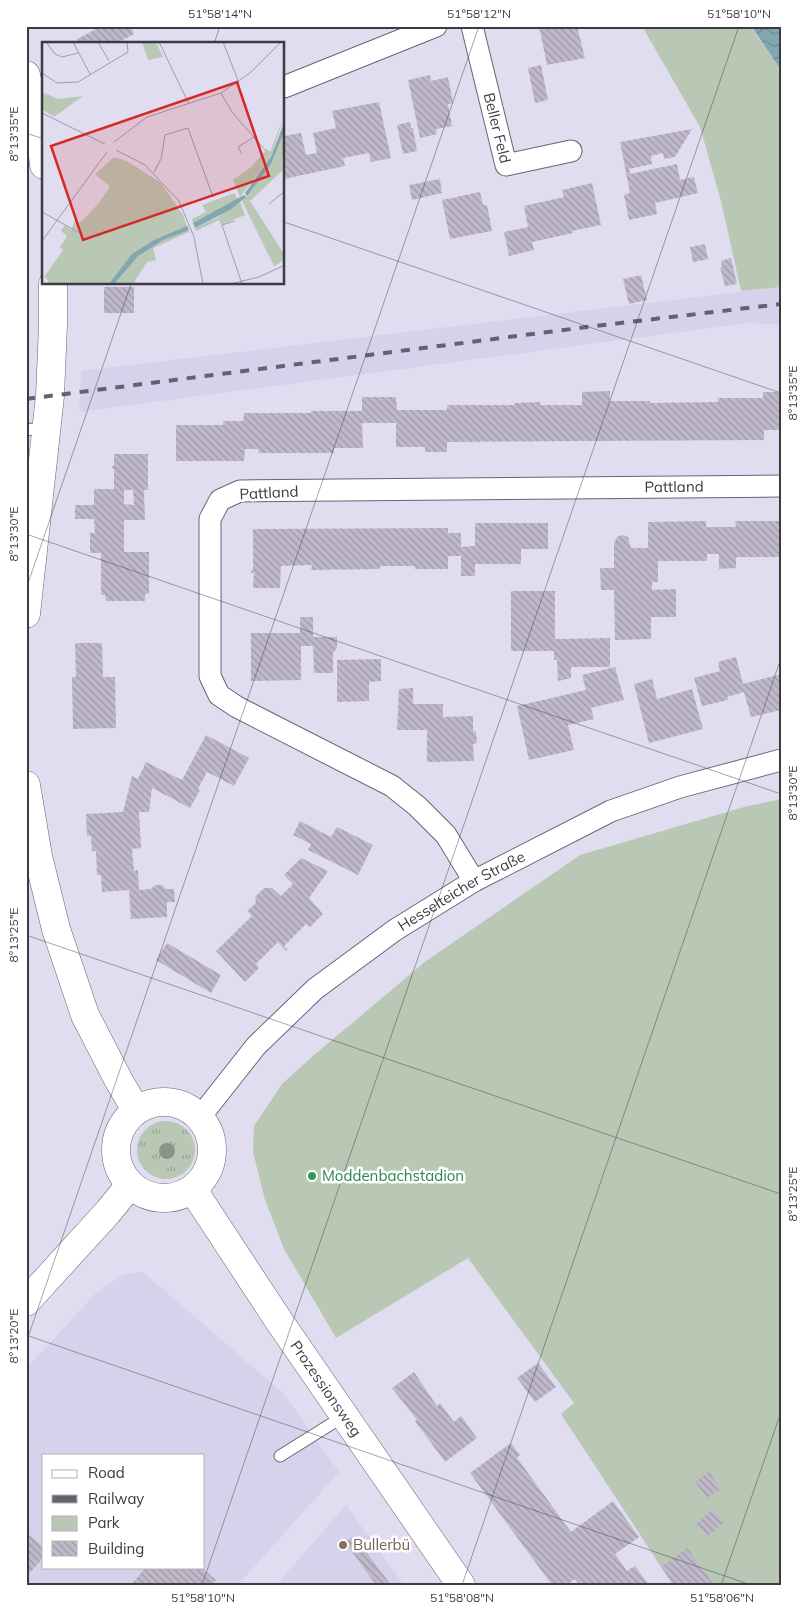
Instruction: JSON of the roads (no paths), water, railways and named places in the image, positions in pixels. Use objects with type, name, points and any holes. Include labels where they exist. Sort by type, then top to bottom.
[{"type":"street","points":[[285,88],[436,26]]},
{"type":"street","name":"Beller Feld","points":[[472,26],[506,165],[571,151]]},
{"type":"street","points":[[26,75],[42,148]]},
{"type":"street","points":[[26,614],[36,428],[52,360],[53,285]]},
{"type":"street","name":"Pattland","points":[[474,881],[446,835],[417,806],[392,786],[237,707],[219,695],[210,676],[209,633],[210,519],[220,500],[240,491],[781,486]]},
{"type":"street","name":"Hesselteicher Straße","points":[[200,1116],[256,1046],[315,989],[395,930],[474,881],[612,811],[680,788],[781,760]]},
{"type":"street","points":[[26,784],[38,856],[56,929],[85,1015],[136,1110]]},
{"type":"street","points":[[158,1102],[181,1104],[200,1116],[213,1141],[210,1169],[193,1190],[172,1199],[149,1197],[130,1184],[118,1167],[116,1146],[122,1126],[136,1110],[158,1102]]},
{"type":"street","points":[[26,1302],[108,1212],[130,1184]]},
{"type":"street","name":"Prozessionsweg","points":[[193,1190],[279,1321],[461,1585]]},
{"type":"lane","points":[[280,1456],[344,1415]]},
{"type":"water","points":[[751,26],[781,26],[781,70]]},
{"type":"railway","points":[[26,399],[781,304]]},
{"type":"place","name":"Moddenbachstadion","points":[[312,1176]]},
{"type":"place","name":"Bullerbü","points":[[343,1545]]}]
